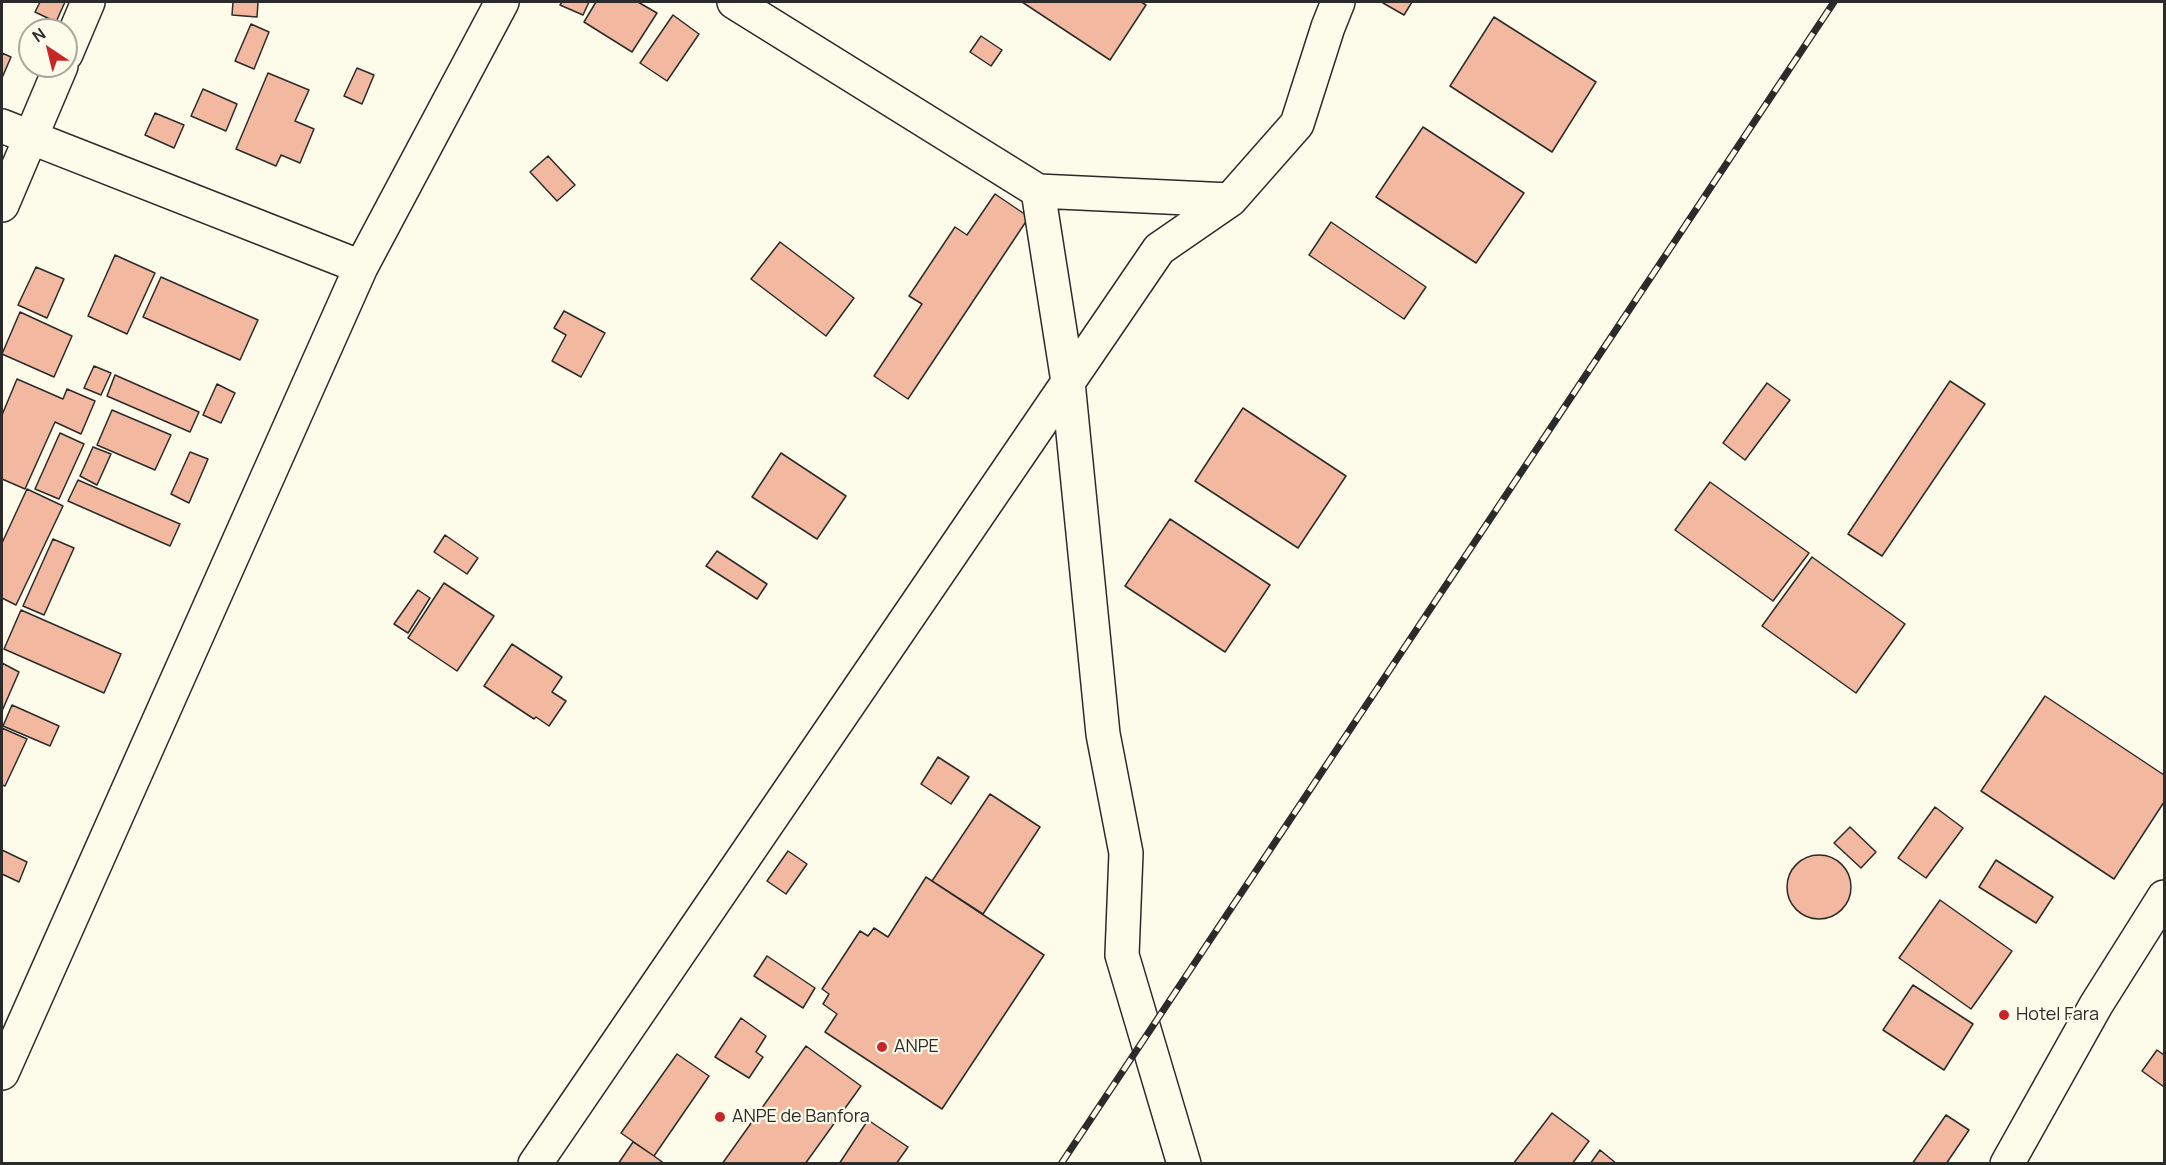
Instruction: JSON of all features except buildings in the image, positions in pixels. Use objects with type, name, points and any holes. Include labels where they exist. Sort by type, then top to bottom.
[{"type":"street","points":[[78,26],[88,2]]},
{"type":"street","points":[[2,1073],[361,267],[502,2]]},
{"type":"street","points":[[734,2],[1038,191],[1230,200]]},
{"type":"street","points":[[535,1164],[1159,249],[1230,200],[1297,124],[1338,2]]},
{"type":"street","points":[[2,205],[16,132],[53,78]]},
{"type":"street","points":[[16,132],[361,267]]},
{"type":"street","points":[[1038,191],[1068,382],[1103,734],[1125,853],[1122,955],[1184,1164]]},
{"type":"street","points":[[2007,1164],[2096,1005],[2164,897]]},
{"type":"railway","points":[[1061,1164],[1834,2]]},
{"type":"place","name":"Hotel Fara","points":[[2004,1015]]},
{"type":"place","name":"ANPE","points":[[882,1047]]},
{"type":"place","name":"ANPE de Banfora","points":[[720,1117]]}]
